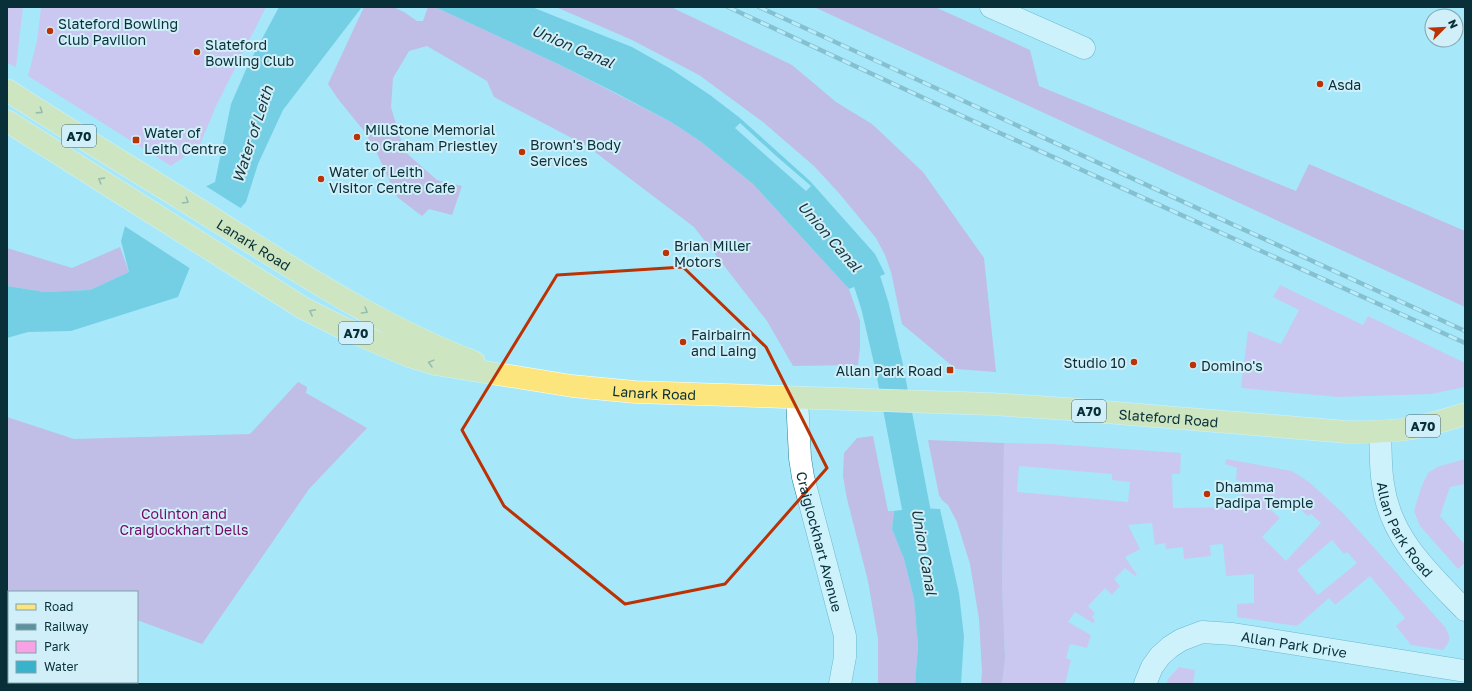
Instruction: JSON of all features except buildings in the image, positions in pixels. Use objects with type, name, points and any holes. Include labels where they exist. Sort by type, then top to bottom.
[{"type":"main road","name":"Lanark Road","points":[[7,90],[80,137],[153,180],[318,284],[379,319],[434,345],[511,376]]},
{"type":"main road","name":"Lanark Road","points":[[7,120],[303,308],[343,328],[409,356],[435,364],[572,386],[635,392],[797,398]]},
{"type":"main road","name":"Slateford Road","points":[[797,398],[991,404],[1068,409],[1335,432],[1380,432],[1408,429],[1428,425],[1465,414]]},
{"type":"street","points":[[990,7],[1084,48]]},
{"type":"street","name":"Craiglockhart Avenue","points":[[797,398],[800,458],[803,477],[844,636],[844,663],[840,684]]},
{"type":"street","name":"Allan Park Road","points":[[1380,432],[1382,484],[1396,527],[1408,548],[1465,610]]},
{"type":"street","name":"Allan Park Drive","points":[[1145,684],[1152,667],[1170,647],[1192,635],[1202,632],[1232,634],[1465,671]]},
{"type":"highlighted area","points":[[683,267],[766,347],[827,468],[725,584],[625,604],[504,506],[462,430],[557,275]]},
{"type":"green space","points":[[7,7],[23,7],[16,67],[7,63]]},
{"type":"green space","points":[[41,7],[266,7],[216,106],[199,147],[171,166],[28,76],[37,41]]},
{"type":"green space","points":[[364,7],[393,7],[404,12],[417,21],[423,21],[428,7],[435,7],[558,64],[671,122],[700,141],[753,184],[849,289],[860,321],[858,365],[793,366],[767,321],[694,227],[587,146],[494,97],[487,81],[427,46],[409,51],[393,78],[391,107],[404,151],[437,180],[462,186],[452,215],[429,209],[422,216],[397,197],[376,151],[364,131],[328,84]]},
{"type":"green space","points":[[556,7],[671,7],[792,65],[836,102],[872,124],[923,172],[984,258],[996,372],[956,369],[902,324],[891,272],[885,255],[876,238],[838,192],[814,166],[763,122],[699,75],[632,40]]},
{"type":"green space","points":[[814,7],[935,7],[1030,50],[1039,86],[1296,191],[1309,164],[1465,231],[1465,307]]},
{"type":"green space","points":[[120,247],[129,272],[90,290],[45,292],[7,286],[7,248],[72,268]]},
{"type":"green space","points":[[1280,285],[1363,325],[1368,316],[1465,363],[1465,387],[1431,394],[1338,397],[1241,388],[1248,331],[1281,344],[1299,310],[1273,297]]},
{"type":"green space","name":"Colinton and Craiglockhart Dells","points":[[298,382],[307,387],[306,393],[367,428],[309,489],[202,644],[138,620],[138,591],[8,591],[7,600],[7,417],[74,439],[250,434]]},
{"type":"green space","points":[[873,436],[888,511],[894,511],[892,529],[904,559],[914,599],[918,646],[915,684],[878,684],[878,639],[868,581],[847,499],[843,476],[844,453],[857,438]]},
{"type":"green space","points":[[928,440],[1004,443],[1002,585],[1005,658],[1002,684],[981,684],[982,671],[979,619],[970,564],[957,522],[948,505],[939,495]]},
{"type":"green space","points":[[1004,443],[1052,444],[1181,453],[1180,474],[1172,474],[1173,508],[1242,507],[1241,481],[1236,480],[1237,468],[1225,464],[1226,459],[1292,471],[1309,482],[1343,513],[1445,627],[1449,639],[1448,644],[1443,650],[1411,645],[1396,626],[1405,618],[1370,576],[1335,605],[1329,598],[1297,626],[1237,617],[1237,604],[1254,603],[1254,574],[1226,576],[1223,544],[1210,545],[1211,556],[1184,559],[1183,547],[1166,549],[1165,543],[1155,545],[1152,523],[1128,525],[1140,549],[1125,557],[1137,575],[1135,576],[1125,568],[1114,579],[1120,586],[1112,595],[1105,588],[1088,606],[1095,613],[1092,617],[1095,620],[1093,623],[1075,612],[1068,622],[1091,635],[1087,648],[1070,644],[1066,658],[1071,660],[1065,684],[1002,684],[1005,658],[1002,585]],"holes":[[[1019,466],[1112,474],[1112,480],[1130,482],[1128,502],[1017,492]],[[1282,496],[1291,505],[1294,503],[1308,516],[1311,514],[1321,523],[1286,561],[1262,537],[1280,518],[1270,509]],[[1332,540],[1344,554],[1347,552],[1357,563],[1318,595],[1297,570]]]},
{"type":"green space","points":[[1465,459],[1465,484],[1450,487],[1440,516],[1465,545],[1465,563],[1458,569],[1420,526],[1414,511],[1422,485],[1428,473],[1437,467]]},
{"type":"green space","points":[[1179,667],[1195,670],[1193,684],[1167,684],[1168,679]]},
{"type":"water","name":"Water of Leith","points":[[279,7],[362,7],[283,110],[258,164],[246,202],[192,262],[178,297],[71,331],[28,332],[7,338],[7,286],[45,292],[90,290],[129,272],[121,241],[125,226],[215,182],[231,104],[248,65]]},
{"type":"water","points":[[435,7],[532,7],[632,47],[671,69],[710,95],[740,118],[810,181],[875,254],[885,274],[849,289],[753,184],[700,141],[671,122],[616,93],[558,64]]},
{"type":"water","points":[[916,508],[940,509],[959,593],[964,637],[961,684],[915,684],[918,646],[914,599],[904,559],[892,529],[894,511]]},
{"type":"pier","points":[[740,123],[811,186],[806,191],[735,128]]},
{"type":"pier","points":[[204,185],[242,209],[194,263],[191,269],[123,225]]},
{"type":"waterway","name":"Union Canal","points":[[845,250],[867,281],[875,306],[889,366],[924,545]]},
{"type":"railway","points":[[728,7],[971,120],[1465,343]]},
{"type":"railway","points":[[759,7],[1465,331]]},
{"type":"place","name":"Slateford Bowling Club Pavilion","points":[[50,31]]},
{"type":"place","name":"Slateford Bowling Club","points":[[197,52]]},
{"type":"place","name":"Asda","points":[[1320,84]]},
{"type":"place","name":"MillStone Memorial to Graham Priestley","points":[[357,137]]},
{"type":"place","name":"Water of Leith Centre","points":[[136,140]]},
{"type":"place","name":"Brown's Body Services","points":[[522,152]]},
{"type":"place","name":"Water of Leith Visitor Centre Cafe","points":[[321,179]]},
{"type":"place","name":"Brian Miller Motors","points":[[666,253]]},
{"type":"place","name":"Fairbairn and Laing","points":[[683,342]]},
{"type":"place","name":"Studio 10","points":[[1134,362]]},
{"type":"place","name":"Domino's","points":[[1193,365]]},
{"type":"place","name":"Allan Park Road","points":[[950,370]]},
{"type":"place","name":"Dhamma Padipa Temple","points":[[1207,494]]}]
